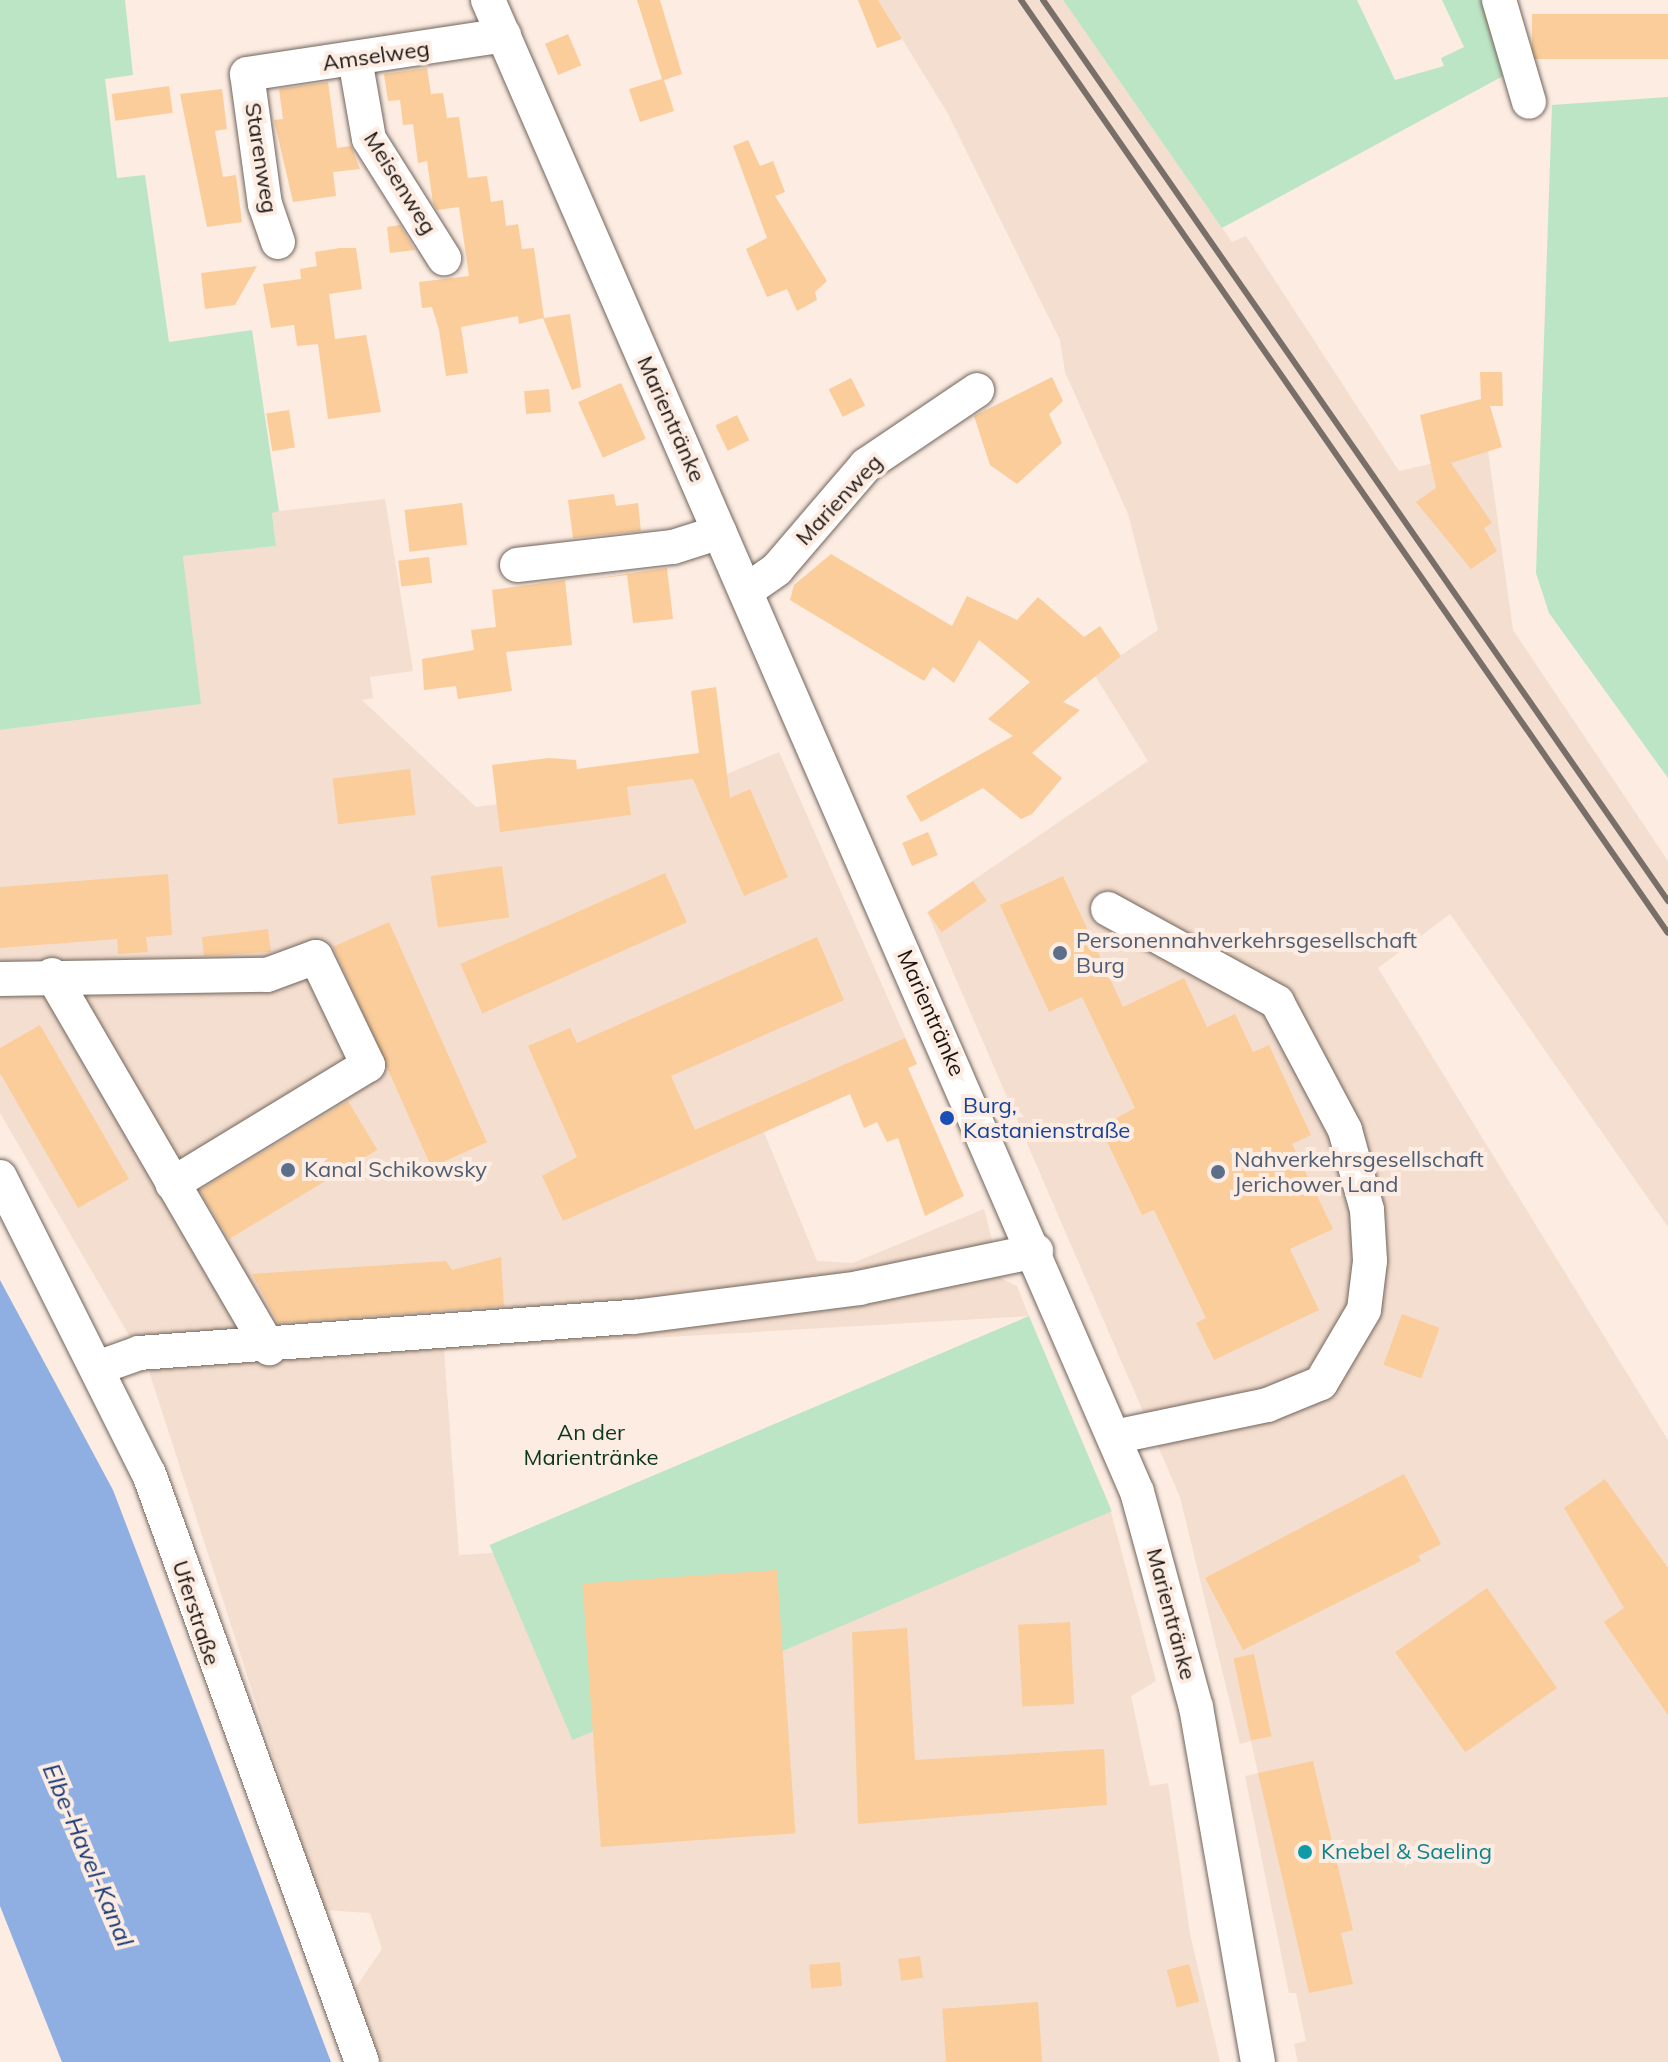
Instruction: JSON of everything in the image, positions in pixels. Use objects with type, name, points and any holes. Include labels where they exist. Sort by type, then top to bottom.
[{"type":"street","name":"Marientränke","points":[[488,0],[1036,1251],[1114,1437],[1149,1533],[1196,1707],[1258,2062]]},
{"type":"street","points":[[1499,0],[1529,102]]},
{"type":"street","name":"Amselweg","points":[[247,74],[504,35]]},
{"type":"street","name":"Meisenweg","points":[[355,59],[369,139],[444,258]]},
{"type":"street","name":"Starenweg","points":[[247,74],[265,205],[278,242]]},
{"type":"street","name":"Marienweg","points":[[746,591],[777,569],[866,465],[977,390]]},
{"type":"street","points":[[517,565],[673,547],[720,532]]},
{"type":"street","points":[[1108,909],[1277,1002],[1345,1130],[1367,1210],[1370,1261],[1364,1310],[1321,1383],[1267,1405],[1114,1437]]},
{"type":"street","points":[[0,979],[52,975],[267,975],[316,957],[368,1065],[172,1184]]},
{"type":"street","points":[[52,975],[269,1348]]},
{"type":"street","name":"Uferstraße","points":[[0,1177],[100,1367],[149,1474],[362,2062]]},
{"type":"street","points":[[100,1367],[139,1353],[269,1348],[634,1317],[859,1288],[1036,1251]]},
{"type":"shaded area","points":[[878,0],[1063,0],[1232,242],[1246,236],[1399,471],[1488,451],[1513,630],[1668,861],[1668,1227],[1450,914],[1378,968],[1668,1440],[1668,2062],[1298,2062],[1294,2044],[1306,2041],[1296,1993],[1289,1993],[1245,1776],[1258,1773],[1251,1741],[1240,1744],[1180,1497],[927,912],[1148,761],[1094,674],[1158,630],[1128,514],[1065,372],[1060,340],[947,112]]},
{"type":"shaded area","points":[[385,499],[413,671],[370,677],[373,698],[362,700],[476,807],[727,774],[779,752],[917,1064],[764,1132],[817,1261],[853,1263],[984,1209],[1002,1279],[1017,1286],[1029,1316],[444,1350],[459,1555],[1111,1512],[1156,1681],[1131,1696],[1150,1786],[1168,1783],[1190,1934],[1220,2062],[380,2062],[354,1990],[382,1949],[370,1913],[323,1910],[148,1368],[0,1113],[0,730],[200,704],[183,556],[276,546],[272,512]]},
{"type":"green space","points":[[0,0],[125,0],[133,75],[105,79],[117,178],[145,175],[169,342],[252,330],[279,511],[272,513],[276,546],[183,556],[201,704],[0,730]]},
{"type":"green space","points":[[1063,0],[1357,0],[1395,80],[1444,66],[1441,58],[1464,47],[1442,0],[1489,0],[1505,75],[1222,228]]},
{"type":"green space","points":[[1668,97],[1668,778],[1549,613],[1536,573],[1552,105]]},
{"type":"green space","points":[[1029,1316],[1112,1511],[572,1740],[490,1545]]},
{"type":"water","name":"Elbe-Havel-Kanal","points":[[0,1280],[113,1490],[331,2062],[62,2062],[0,1906]]},
{"type":"building","points":[[637,0],[660,0],[682,74],[664,80],[674,111],[640,122],[629,89],[662,79]]},
{"type":"building","points":[[858,0],[878,0],[902,39],[877,48]]},
{"type":"building","points":[[1532,14],[1668,14],[1668,59],[1532,59]]},
{"type":"building","points":[[568,34],[581,65],[558,75],[545,44]]},
{"type":"building","points":[[427,68],[431,94],[443,93],[447,118],[459,117],[468,178],[487,176],[491,202],[503,200],[506,226],[518,224],[522,249],[534,248],[544,318],[570,314],[581,387],[572,390],[543,318],[519,324],[518,316],[461,327],[468,373],[446,376],[439,330],[432,307],[422,308],[419,282],[469,276],[459,207],[437,210],[433,203],[427,161],[418,163],[413,124],[403,125],[400,100],[388,101],[384,74]]},
{"type":"building","points":[[328,82],[337,148],[351,146],[360,169],[333,172],[336,196],[293,202],[274,120],[283,119],[279,89]]},
{"type":"building","points":[[169,86],[173,113],[115,121],[112,94]]},
{"type":"building","points":[[222,89],[227,129],[215,131],[223,177],[236,175],[242,222],[207,227],[180,94]]},
{"type":"building","points":[[748,140],[760,166],[773,161],[785,192],[775,196],[827,281],[815,292],[817,300],[797,311],[787,289],[767,297],[746,249],[767,238],[733,146]]},
{"type":"building","points":[[400,225],[415,250],[390,253],[387,227]]},
{"type":"building","points":[[356,248],[362,289],[329,294],[335,339],[366,335],[381,412],[328,419],[318,344],[297,346],[294,325],[271,328],[263,284],[301,279],[300,269],[317,266],[315,252]]},
{"type":"building","points":[[257,266],[235,305],[205,309],[201,273]]},
{"type":"building","points":[[1480,372],[1502,372],[1503,406],[1490,406],[1502,447],[1451,463],[1492,523],[1484,528],[1497,551],[1471,569],[1416,502],[1436,488],[1420,415],[1481,399]]},
{"type":"building","points":[[1052,377],[1063,401],[1049,414],[1062,443],[1017,484],[990,465],[974,416]]},
{"type":"building","points":[[851,378],[865,406],[843,417],[829,389]]},
{"type":"building","points":[[621,383],[646,439],[603,458],[578,402]]},
{"type":"building","points":[[549,389],[551,412],[526,414],[524,391]]},
{"type":"building","points":[[289,410],[295,448],[272,451],[266,414]]},
{"type":"building","points":[[737,415],[749,440],[728,451],[715,426]]},
{"type":"building","points":[[614,494],[616,506],[638,503],[641,531],[573,538],[568,500]]},
{"type":"building","points":[[462,503],[467,545],[410,552],[404,510]]},
{"type":"building","points":[[831,554],[952,626],[967,596],[1017,620],[1038,597],[1084,637],[1100,626],[1121,656],[1063,702],[1080,710],[1032,753],[1062,778],[1032,814],[1021,819],[983,788],[921,822],[906,796],[1013,736],[988,719],[1030,682],[979,640],[954,683],[933,667],[924,681],[790,600],[794,585]]},
{"type":"building","points":[[429,557],[432,583],[401,587],[398,561]]},
{"type":"building","points":[[667,568],[673,619],[633,623],[627,575],[578,581]]},
{"type":"building","points":[[565,580],[572,645],[506,652],[512,691],[458,699],[456,686],[424,690],[422,659],[474,650],[471,630],[496,627],[492,590]]},
{"type":"building","points":[[716,687],[730,798],[750,789],[788,877],[744,896],[693,779],[627,787],[631,815],[500,832],[492,765],[549,758],[576,760],[577,769],[699,753],[691,691]]},
{"type":"building","points":[[410,769],[416,815],[338,824],[333,779]]},
{"type":"building","points":[[928,832],[938,855],[912,866],[902,843]]},
{"type":"building","points":[[502,866],[509,917],[438,928],[431,876]]},
{"type":"building","points":[[665,873],[687,922],[482,1013],[460,964]]},
{"type":"building","points":[[168,874],[172,935],[146,937],[148,952],[118,954],[117,939],[0,948],[0,887]]},
{"type":"building","points":[[1063,876],[1123,1007],[1184,978],[1207,1027],[1235,1014],[1253,1052],[1269,1045],[1311,1135],[1292,1144],[1333,1229],[1290,1249],[1319,1310],[1214,1360],[1196,1323],[1206,1318],[1154,1210],[1142,1215],[1100,1127],[1135,1108],[1082,997],[1049,1012],[1000,905]]},
{"type":"building","points":[[973,881],[987,901],[942,932],[928,913]]},
{"type":"building","points":[[389,922],[487,1142],[431,1167],[333,947]]},
{"type":"building","points":[[268,929],[271,952],[204,956],[202,937]]},
{"type":"building","points":[[817,937],[844,1000],[671,1076],[695,1130],[905,1038],[917,1064],[908,1068],[964,1196],[925,1216],[898,1138],[887,1142],[877,1122],[864,1128],[850,1094],[563,1221],[542,1176],[577,1157],[528,1046],[570,1028],[577,1043]]},
{"type":"building","points":[[40,1025],[129,1179],[78,1208],[0,1073],[0,1048]]},
{"type":"building","name":"Kanal Schikowsky","points":[[348,1101],[377,1150],[229,1239],[200,1190]]},
{"type":"building","points":[[501,1257],[504,1306],[278,1323],[252,1274],[446,1261],[452,1270]]},
{"type":"building","points":[[1402,1314],[1440,1328],[1421,1378],[1384,1365]]},
{"type":"building","points":[[1404,1474],[1441,1544],[1418,1556],[1421,1561],[1243,1650],[1205,1578]]},
{"type":"building","points":[[1605,1479],[1668,1568],[1668,1715],[1604,1622],[1624,1608],[1564,1508]]},
{"type":"building","points":[[777,1570],[795,1833],[601,1847],[582,1584]]},
{"type":"building","points":[[1487,1588],[1557,1688],[1465,1752],[1395,1652]]},
{"type":"building","points":[[1070,1622],[1074,1704],[1022,1707],[1018,1625]]},
{"type":"building","points":[[907,1628],[915,1760],[1104,1749],[1107,1805],[858,1824],[852,1632]]},
{"type":"building","points":[[1254,1654],[1271,1736],[1251,1741],[1233,1658]]},
{"type":"building","name":"Knebel & Saeling","points":[[1313,1761],[1353,1930],[1341,1933],[1353,1984],[1309,1993],[1258,1773]]},
{"type":"building","points":[[920,1956],[923,1978],[901,1981],[898,1959]]},
{"type":"building","points":[[840,1962],[842,1986],[811,1989],[809,1965]]},
{"type":"building","points":[[1189,1964],[1199,2002],[1177,2008],[1167,1970]]},
{"type":"building","points":[[1038,2002],[1042,2062],[946,2062],[942,2009]]},
{"type":"railway","points":[[1021,0],[1668,933]]},
{"type":"railway","points":[[1043,0],[1668,901]]},
{"type":"place","name":"Personennahverkehrsgesellschaft Burg","points":[[1060,953]]},
{"type":"place","name":"Burg, Kastanienstraße","points":[[947,1118]]},
{"type":"place","name":"Kanal Schikowsky","points":[[288,1170]]},
{"type":"place","name":"Nahverkehrsgesellschaft Jerichower Land","points":[[1218,1172]]},
{"type":"place","name":"Knebel & Saeling","points":[[1305,1852]]},
{"type":"park label","name":"An der Marientränke","points":[[591,1444]]}]
